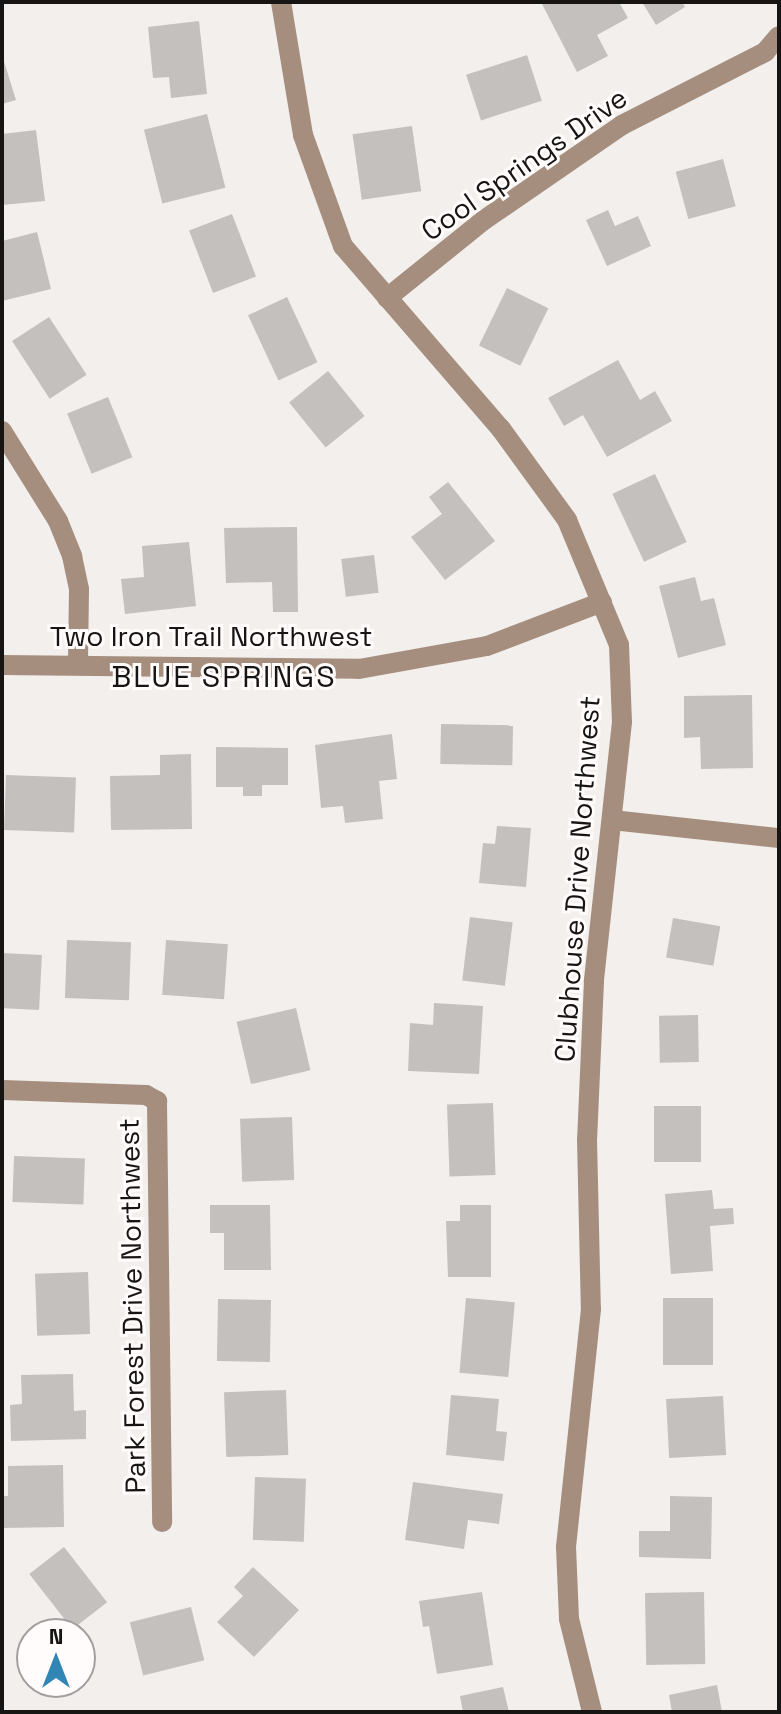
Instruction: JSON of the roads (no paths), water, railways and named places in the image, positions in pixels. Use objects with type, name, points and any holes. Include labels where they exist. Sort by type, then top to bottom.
[{"type":"street","name":"Clubhouse Drive Northwest","points":[[281,2],[303,135],[343,246],[501,429],[567,520],[619,645],[622,722],[594,981],[587,1139],[591,1309],[566,1547],[569,1619],[592,1712]]},
{"type":"street","name":"Cool Springs Drive","points":[[387,298],[484,220],[622,125],[765,52],[779,36]]},
{"type":"street","points":[[2,431],[58,521],[72,556],[79,589],[78,665]]},
{"type":"street","name":"Two Iron Trail Northwest","points":[[2,665],[359,669],[487,646],[602,602]]},
{"type":"street","points":[[612,820],[779,838]]},
{"type":"street","name":"Park Forest Drive Northwest","points":[[2,1090],[146,1095],[157,1101],[162,1522]]},
{"type":"district","name":"BLUE SPRINGS","points":[[224,677]]}]
